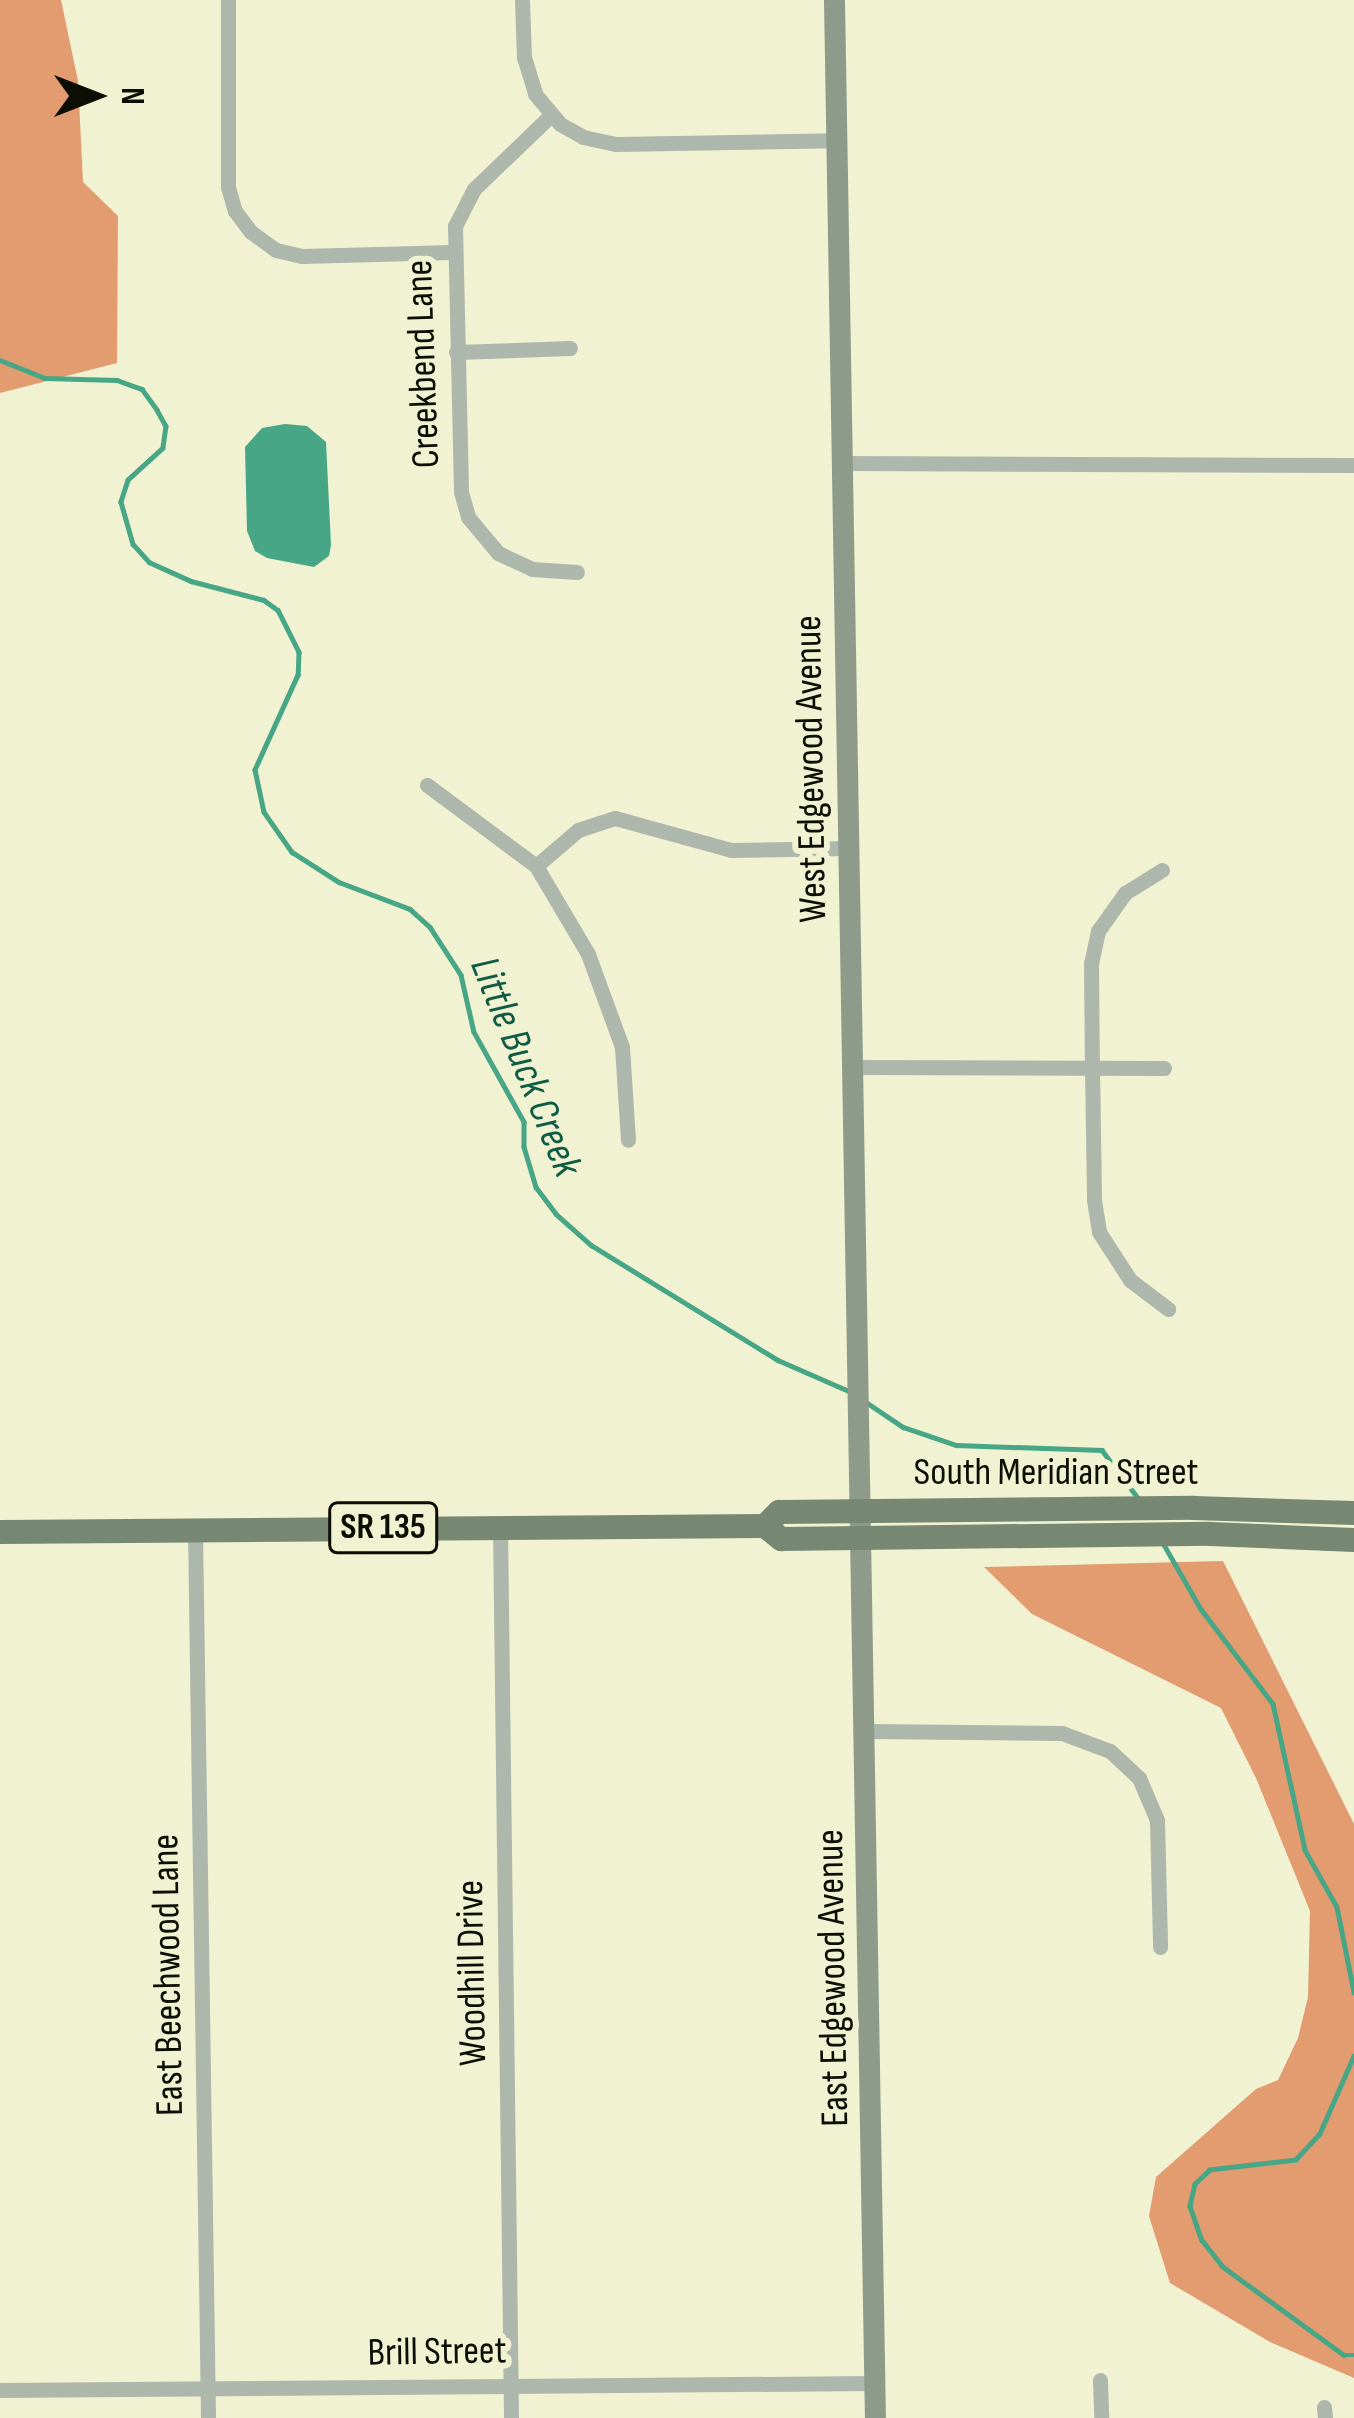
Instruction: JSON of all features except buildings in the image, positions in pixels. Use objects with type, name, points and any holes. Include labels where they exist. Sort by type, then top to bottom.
[{"type":"main road","name":"West Edgewood Avenue","points":[[834,0],[863,1538]]},
{"type":"main road","name":"South Meridian Street","points":[[765,1526],[779,1512],[1195,1508],[1354,1513]]},
{"type":"main road","name":"South Meridian Street","points":[[0,1532],[765,1526],[781,1539],[1210,1534],[1354,1540]]},
{"type":"main road","name":"East Edgewood Avenue","points":[[863,1538],[875,2418]]},
{"type":"street","points":[[228,0],[230,196],[256,238],[290,255],[453,252]]},
{"type":"street","points":[[523,0],[526,70],[551,115],[577,134],[609,144],[837,140]]},
{"type":"street","name":"Creekbend Lane","points":[[551,115],[470,194],[455,226],[461,492],[469,518],[487,544],[514,563],[577,572]]},
{"type":"street","points":[[456,352],[570,349]]},
{"type":"street","points":[[843,463],[1354,465]]},
{"type":"street","points":[[427,785],[536,866],[588,954],[611,1006],[626,1072],[628,1140]]},
{"type":"street","points":[[536,866],[578,830],[615,818],[730,850],[849,848]]},
{"type":"street","points":[[1162,870],[1125,893],[1098,931],[1090,963],[1100,1232],[1130,1280],[1168,1309]]},
{"type":"street","points":[[854,1067],[1164,1068]]},
{"type":"street","name":"Woodhill Drive","points":[[500,1527],[511,2418]]},
{"type":"street","name":"East Beechwood Lane","points":[[195,1530],[208,2418]]},
{"type":"street","points":[[866,1731],[1055,1732],[1110,1750],[1138,1778],[1157,1820],[1160,1947]]},
{"type":"street","points":[[1100,2380],[1101,2418]]},
{"type":"street","name":"Brill Street","points":[[0,2390],[875,2383]]},
{"type":"shaded area","points":[[0,0],[61,0],[78,81],[83,182],[118,216],[117,363],[0,393]]},
{"type":"shaded area","points":[[307,426],[326,442],[331,545],[329,556],[314,567],[267,558],[255,551],[247,531],[245,447],[262,428]]},
{"type":"shaded area","points":[[1223,1561],[1354,1824],[1354,2378],[1270,2342],[1170,2283],[1149,2216],[1156,2177],[1256,2089],[1278,2080],[1298,2038],[1308,1997],[1310,1911],[1256,1778],[1221,1708],[1032,1614],[984,1567]]},
{"type":"waterway","name":"Little Buck Creek","points":[[0,360],[45,378],[117,380],[142,389],[157,410],[166,426],[163,448],[128,480],[121,502],[133,544],[149,562],[191,581],[264,600],[278,610],[299,652],[298,675],[255,770],[264,812],[292,852],[339,882],[410,909],[430,927],[461,975],[474,1032],[524,1122],[524,1147],[536,1187],[556,1214],[591,1245],[778,1360],[851,1392]]},
{"type":"waterway","name":"Little Buck Creek","points":[[866,1402],[903,1427],[956,1445],[1102,1450],[1141,1502]]},
{"type":"waterway","name":"Little Buck Creek","points":[[1163,1543],[1201,1609],[1273,1704],[1305,1850],[1337,1907],[1354,1992]]},
{"type":"waterway","name":"Little Buck Creek","points":[[1354,2056],[1320,2134],[1296,2160],[1210,2170],[1195,2184],[1190,2206],[1202,2240],[1222,2266],[1344,2355],[1354,2355]]}]
